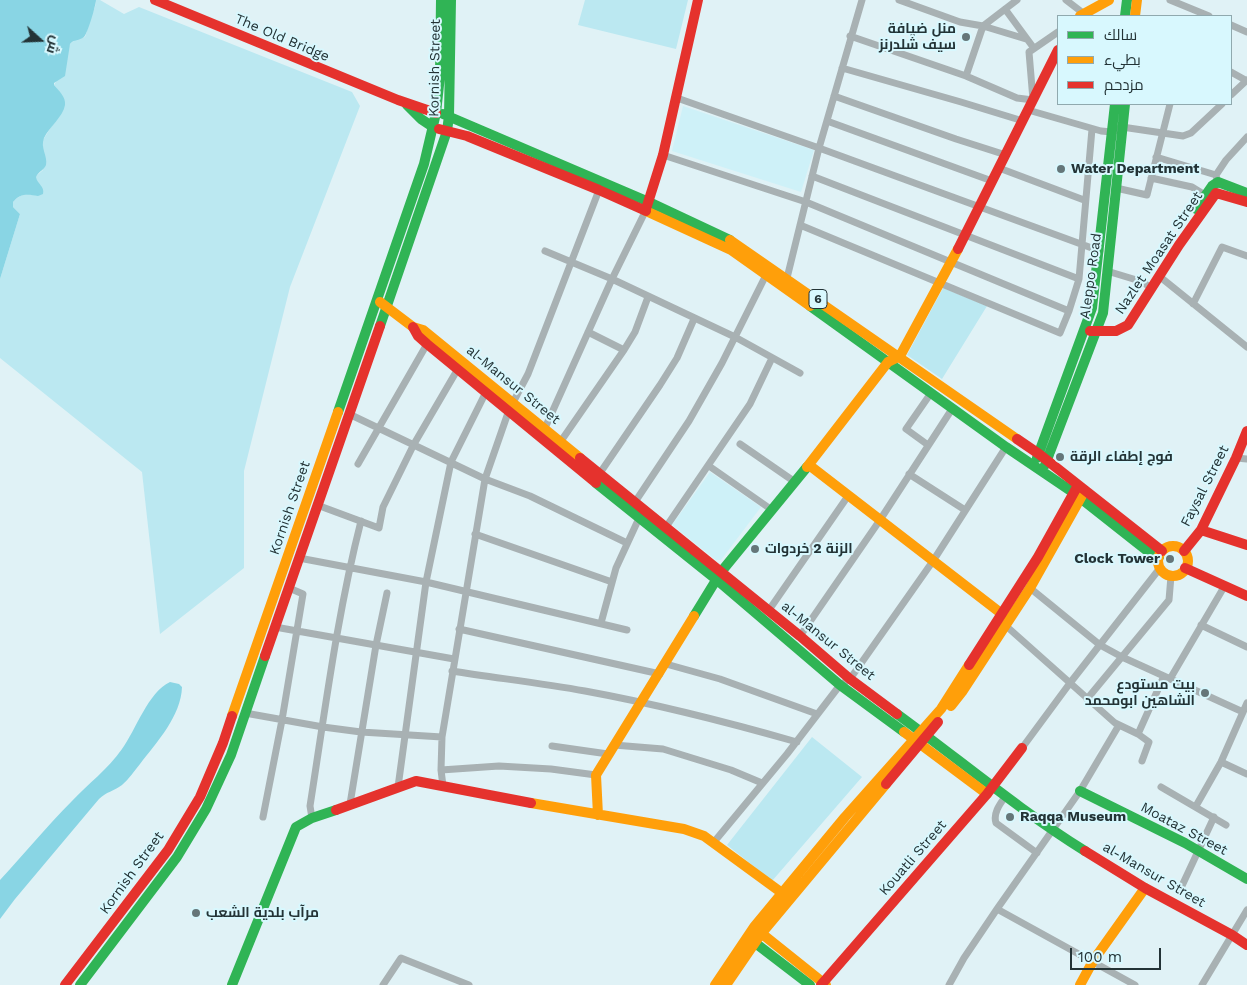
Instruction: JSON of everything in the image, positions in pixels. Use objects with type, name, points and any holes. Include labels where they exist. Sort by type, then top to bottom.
[{"type":"main road","name":"The Old Bridge","points":[[155,0],[402,102]]},
{"type":"main road","name":"Kornish Street","points":[[399,254],[436,112],[440,76],[441,0]]},
{"type":"main road","name":"Kornish Street","points":[[65,985],[168,850],[200,796],[226,734],[399,254],[447,131],[449,116],[451,0]]},
{"type":"main road","points":[[648,206],[663,155],[698,0]]},
{"type":"main road","points":[[1081,15],[1108,0]]},
{"type":"main road","points":[[1125,15],[1127,0]]},
{"type":"main road","points":[[1135,15],[1137,0]]},
{"type":"main road","points":[[598,815],[596,775],[611,750],[660,674],[719,576],[888,362],[900,356],[966,235],[978,207],[1057,52]]},
{"type":"main road","points":[[402,102],[436,112]]},
{"type":"main road","points":[[402,102],[420,119],[433,127]]},
{"type":"main road","name":"Aleppo Road","points":[[1043,457],[1092,308],[1100,251],[1115,105]]},
{"type":"main road","name":"Aleppo Road","points":[[1038,469],[1098,328],[1104,307],[1125,105]]},
{"type":"main road","name":"6","points":[[436,112],[449,116],[648,206],[736,243],[888,362],[952,409],[1038,469],[1079,492]]},
{"type":"main road","name":"6","points":[[433,127],[467,136],[599,190],[648,206],[731,250],[766,275],[783,281],[900,356],[1043,457],[1079,492],[1160,554]]},
{"type":"main road","points":[[1217,179],[1247,192]]},
{"type":"main road","name":"Nazlet Moasat Street","points":[[1098,328],[1122,320],[1217,179]]},
{"type":"main road","points":[[1216,193],[1247,202]]},
{"type":"main road","name":"Nazlet Moasat Street","points":[[1085,327],[1111,332],[1125,328],[1216,193]]},
{"type":"main road","name":"Kornish Street","points":[[80,985],[176,857],[206,809],[231,755],[349,414],[382,302]]},
{"type":"main road","name":"al-Mansur Street","points":[[382,302],[413,327],[418,336],[427,344],[460,365],[719,576],[769,610],[850,679],[925,733],[989,790]]},
{"type":"main road","name":"al-Mansur Street","points":[[413,327],[423,330],[486,392],[545,428],[635,502],[641,513],[666,527],[840,685],[917,742],[1002,800],[1145,888],[1247,945]]},
{"type":"main road","name":"Faysal Street","points":[[1184,551],[1201,530],[1242,459],[1247,430]]},
{"type":"main road","points":[[808,465],[1002,614]]},
{"type":"main road","points":[[757,930],[962,692],[1030,588],[1079,492]]},
{"type":"main road","points":[[925,733],[1079,492]]},
{"type":"main road","points":[[1201,530],[1247,545]]},
{"type":"main road","points":[[1173,546],[1184,551],[1187,556],[1187,562],[1186,568],[1182,572],[1171,576],[1162,572],[1160,568],[1160,554],[1167,547],[1173,546]]},
{"type":"main road","points":[[1186,568],[1247,595]]},
{"type":"main road","points":[[715,985],[751,939],[782,893],[845,818],[917,742]]},
{"type":"main road","name":"Kouatli Street","points":[[823,984],[989,790],[1022,748]]},
{"type":"main road","points":[[232,985],[296,827],[312,818],[416,781],[684,829],[704,836],[714,842],[782,893]]},
{"type":"main road","name":"Moataz Street","points":[[1080,792],[1198,850],[1247,879]]},
{"type":"main road","points":[[1080,985],[1093,961],[1145,888]]},
{"type":"main road","points":[[757,930],[823,984]]},
{"type":"main road","points":[[726,985],[751,939]]},
{"type":"main road","points":[[751,939],[810,985]]},
{"type":"street","points":[[783,281],[800,225],[850,36],[862,0]]},
{"type":"street","points":[[899,0],[960,22],[983,26],[1026,39]]},
{"type":"street","points":[[966,76],[983,26],[1017,0]]},
{"type":"street","points":[[1066,0],[1081,15]]},
{"type":"street","points":[[1170,0],[1207,15]]},
{"type":"street","points":[[1005,9],[1033,47]]},
{"type":"street","points":[[1232,25],[1247,32]]},
{"type":"street","points":[[850,36],[966,76],[1017,98],[1033,100],[1029,52],[1033,47],[1057,33]]},
{"type":"street","points":[[842,68],[1023,121]]},
{"type":"street","points":[[1232,72],[1247,80],[1232,95]]},
{"type":"street","points":[[834,96],[1006,155]]},
{"type":"street","points":[[676,98],[819,148],[1100,251]]},
{"type":"street","points":[[1116,188],[1147,195],[1170,105]]},
{"type":"street","points":[[1028,110],[1092,129],[1112,132],[1122,127],[1183,136],[1192,133],[1221,105]]},
{"type":"street","points":[[827,121],[992,181]]},
{"type":"street","points":[[800,225],[1060,333],[1079,279],[1084,200],[1092,129]]},
{"type":"street","name":"Nazlet Moasat Street","points":[[1216,193],[1217,179],[1226,160],[1247,137]]},
{"type":"street","points":[[663,155],[806,202],[1069,311]]},
{"type":"street","points":[[1156,157],[1217,179]]},
{"type":"street","points":[[999,168],[1084,200]]},
{"type":"street","points":[[812,176],[1079,279]]},
{"type":"street","points":[[1151,178],[1192,187],[1205,195]]},
{"type":"street","points":[[443,786],[441,770],[442,737],[485,479],[511,406],[528,374],[599,190]]},
{"type":"street","points":[[545,428],[612,279],[648,206]]},
{"type":"street","points":[[1193,304],[1222,247],[1247,256]]},
{"type":"street","points":[[545,251],[612,279],[735,337],[800,373]]},
{"type":"street","points":[[1107,271],[1147,285]]},
{"type":"street","points":[[635,502],[689,421],[735,337],[766,275]]},
{"type":"street","points":[[1159,276],[1247,347]]},
{"type":"street","points":[[561,442],[635,332],[648,297]]},
{"type":"street","points":[[600,473],[677,358],[694,319]]},
{"type":"street","points":[[588,332],[624,350]]},
{"type":"street","points":[[358,464],[427,344]]},
{"type":"street","points":[[666,527],[750,404],[772,358]]},
{"type":"street","points":[[317,505],[380,528],[383,507],[414,444],[460,365]]},
{"type":"street","points":[[398,787],[426,582],[451,462],[486,392]]},
{"type":"street","points":[[928,444],[906,429],[930,393]]},
{"type":"street","points":[[800,636],[880,520],[952,409]]},
{"type":"street","points":[[349,414],[485,479],[530,496],[627,543]]},
{"type":"street","points":[[740,444],[794,482]]},
{"type":"street","points":[[714,842],[797,742],[840,685],[850,679],[933,561],[1006,447]]},
{"type":"street","points":[[709,466],[772,510]]},
{"type":"street","points":[[909,474],[965,510]]},
{"type":"street","points":[[769,610],[848,496]]},
{"type":"street","points":[[601,623],[612,582],[641,513]]},
{"type":"street","points":[[312,818],[310,806],[337,638],[349,568],[361,521]]},
{"type":"street","points":[[475,534],[612,582]]},
{"type":"street","points":[[299,558],[426,582],[627,630]]},
{"type":"street","points":[[1022,748],[1160,568]]},
{"type":"street","points":[[1087,699],[1169,600],[1171,576]]},
{"type":"street","points":[[1138,734],[1167,678],[1224,586]]},
{"type":"street","points":[[263,817],[282,720],[303,594],[289,588]]},
{"type":"street","points":[[1030,588],[1100,645],[1122,657],[1243,712]]},
{"type":"street","points":[[350,804],[376,644],[387,593]]},
{"type":"street","points":[[1005,625],[1087,699],[1119,725],[1150,742],[1142,761]]},
{"type":"street","points":[[1201,625],[1247,647]]},
{"type":"street","points":[[275,628],[454,659]]},
{"type":"street","points":[[459,629],[660,674]]},
{"type":"street","points":[[666,664],[720,679],[817,714]]},
{"type":"street","points":[[452,671],[584,691],[642,702],[797,742]]},
{"type":"street","points":[[1196,806],[1221,762],[1247,703]]},
{"type":"street","points":[[245,714],[361,732],[442,737]]},
{"type":"street","points":[[949,985],[964,958],[997,909],[1080,792],[1119,725]]},
{"type":"street","points":[[552,746],[611,750],[663,749],[731,770],[762,782]]},
{"type":"street","points":[[1221,762],[1247,774]]},
{"type":"street","points":[[441,770],[499,766],[551,769],[596,775]]},
{"type":"street","points":[[1160,787],[1226,825]]},
{"type":"street","points":[[1002,800],[995,815],[995,821],[998,826],[1037,853]]},
{"type":"street","points":[[1180,890],[1214,817]]},
{"type":"street","points":[[997,909],[1135,985]]},
{"type":"street","points":[[1202,985],[1247,910]]},
{"type":"street","points":[[383,985],[401,958],[469,985]]},
{"type":"shaded area","points":[[0,0],[96,0],[95,8],[84,37],[70,44],[65,76],[54,83],[63,97],[65,105],[62,114],[46,134],[43,142],[46,165],[36,177],[43,189],[43,194],[38,196],[21,196],[13,202],[13,207],[20,214],[0,279]]},
{"type":"shaded area","points":[[96,0],[100,0],[124,14],[139,7],[352,92],[360,106],[290,287],[244,471],[244,568],[160,634],[142,472],[0,358],[0,279],[20,214],[13,207],[13,202],[22,195],[34,195],[35,177],[43,170],[43,140],[64,106],[61,94],[54,85],[70,44],[75,40],[85,37]]},
{"type":"shaded area","points":[[585,0],[688,0],[676,49],[578,25]]},
{"type":"shaded area","points":[[683,106],[814,150],[801,192],[672,151]]},
{"type":"shaded area","points":[[943,288],[987,306],[942,379],[907,355]]},
{"type":"shaded area","points":[[710,472],[761,507],[721,560],[716,560],[672,525]]},
{"type":"shaded area","points":[[170,682],[179,684],[182,687],[181,698],[173,718],[160,738],[125,783],[99,799],[0,919],[0,880],[78,795],[104,770],[127,741],[155,694]]},
{"type":"shaded area","points":[[812,737],[862,777],[772,881],[727,845]]},
{"type":"traffic: fast","points":[[338,412],[424,164],[436,113],[440,76],[441,0]]},
{"type":"traffic: fast","points":[[380,326],[447,131],[449,116],[451,0]]},
{"type":"traffic: fast","points":[[1125,15],[1127,0]]},
{"type":"traffic: fast","points":[[407,105],[421,119],[433,127]]},
{"type":"traffic: fast","points":[[1037,458],[1092,308],[1115,105]]},
{"type":"traffic: fast","points":[[1045,465],[1103,313],[1125,105]]},
{"type":"traffic: fast","points":[[443,114],[649,202],[730,240]]},
{"type":"traffic: fast","points":[[1196,209],[1212,186],[1218,182],[1247,193]]},
{"type":"traffic: fast","points":[[810,306],[1006,447],[1074,493],[1150,553],[1159,557]]},
{"type":"traffic: fast","points":[[694,616],[721,572],[807,467]]},
{"type":"traffic: fast","points":[[596,483],[717,580],[840,685],[904,732]]},
{"type":"traffic: fast","points":[[80,985],[177,857],[206,809],[231,755],[265,656]]},
{"type":"traffic: fast","points":[[897,714],[1013,802],[1085,851]]},
{"type":"traffic: fast","points":[[1080,791],[1185,843],[1247,879]]},
{"type":"traffic: fast","points":[[232,985],[296,827],[312,818],[336,810]]},
{"type":"traffic: fast","points":[[750,939],[810,985]]},
{"type":"traffic: slow","points":[[1082,15],[1109,0]]},
{"type":"traffic: slow","points":[[1135,15],[1137,0]]},
{"type":"traffic: slow","points":[[646,211],[731,250],[810,306]]},
{"type":"traffic: slow","points":[[730,240],[1017,439]]},
{"type":"traffic: slow","points":[[807,467],[888,362],[900,356],[958,249]]},
{"type":"traffic: slow","points":[[380,302],[413,327],[423,330],[580,458]]},
{"type":"traffic: slow","points":[[232,716],[338,412]]},
{"type":"traffic: slow","points":[[809,465],[1002,614]]},
{"type":"traffic: slow","points":[[951,706],[1030,588],[1084,492]]},
{"type":"traffic: slow","points":[[1173,546],[1183,551],[1188,561],[1183,571],[1173,576],[1163,571],[1158,561],[1163,551],[1173,546]]},
{"type":"traffic: slow","points":[[598,815],[596,775],[694,616]]},
{"type":"traffic: slow","points":[[715,985],[754,927],[845,817],[941,709],[969,665]]},
{"type":"traffic: slow","points":[[904,732],[987,794]]},
{"type":"traffic: slow","points":[[726,985],[761,934],[886,784]]},
{"type":"traffic: slow","points":[[531,803],[684,829],[704,836],[782,893]]},
{"type":"traffic: slow","points":[[1080,985],[1093,961],[1145,888]]},
{"type":"traffic: slow","points":[[756,929],[826,985]]},
{"type":"traffic: jam","points":[[155,0],[398,100],[436,113]]},
{"type":"traffic: jam","points":[[646,209],[663,155],[698,0]]},
{"type":"traffic: jam","points":[[958,249],[1057,52]]},
{"type":"traffic: jam","points":[[439,129],[467,136],[646,211]]},
{"type":"traffic: jam","points":[[1090,331],[1116,331],[1128,325],[1179,245],[1216,193],[1247,202]]},
{"type":"traffic: jam","points":[[265,656],[380,326]]},
{"type":"traffic: jam","points":[[413,327],[418,336],[427,344],[596,483]]},
{"type":"traffic: jam","points":[[1184,551],[1201,530],[1247,431]]},
{"type":"traffic: jam","points":[[1017,439],[1039,454],[1162,551]]},
{"type":"traffic: jam","points":[[580,458],[800,636],[850,679],[897,714]]},
{"type":"traffic: jam","points":[[969,665],[1038,557],[1077,487]]},
{"type":"traffic: jam","points":[[1201,530],[1247,545]]},
{"type":"traffic: jam","points":[[1185,568],[1247,596]]},
{"type":"traffic: jam","points":[[65,985],[168,850],[200,797],[223,743],[232,716]]},
{"type":"traffic: jam","points":[[886,784],[938,722]]},
{"type":"traffic: jam","points":[[821,985],[987,794],[1022,748]]},
{"type":"traffic: jam","points":[[336,810],[416,781],[531,803]]},
{"type":"traffic: jam","points":[[1085,851],[1145,888],[1247,945]]},
{"type":"place","name":"منل ضيافة سيف شلدرنز","points":[[966,37]]},
{"type":"place","name":"Water Department","points":[[1061,169]]},
{"type":"place","name":"فوج إطفاء الرقة","points":[[1060,457]]},
{"type":"place","name":"الزنة 2 خردوات","points":[[755,549]]},
{"type":"place","name":"Clock Tower","points":[[1170,559]]},
{"type":"place","name":"بيت مستودع الشاهين ابومحمد","points":[[1205,693]]},
{"type":"place","name":"Raqqa Museum","points":[[1010,817]]},
{"type":"place","name":"مرآب بلدية الشعب","points":[[196,913]]}]
